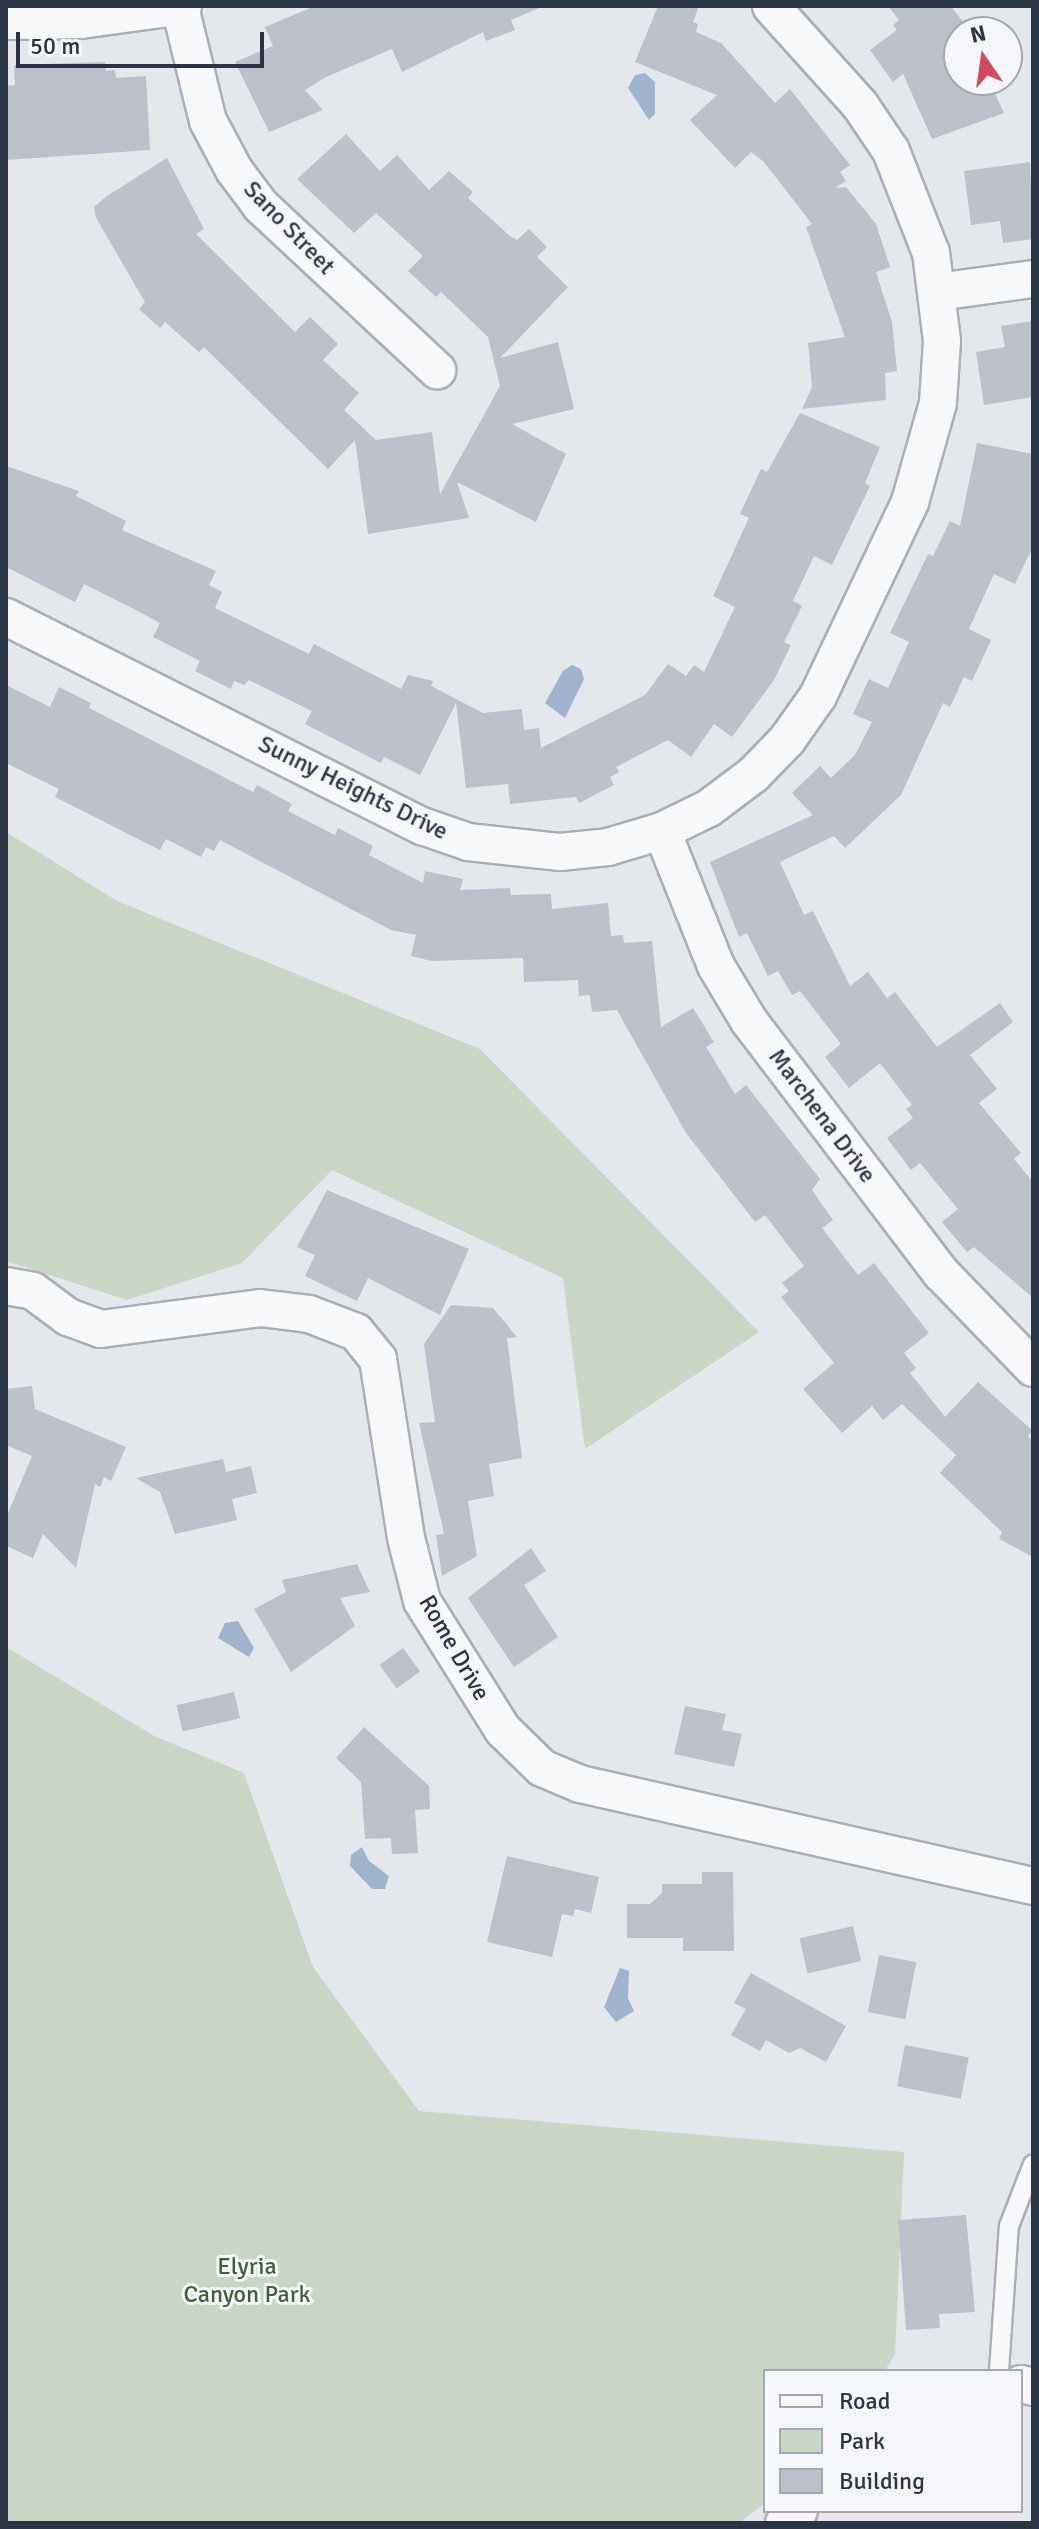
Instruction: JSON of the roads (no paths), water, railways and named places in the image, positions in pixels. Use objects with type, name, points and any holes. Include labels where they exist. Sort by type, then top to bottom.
[{"type":"street","points":[[6,21],[81,20],[181,6]]},
{"type":"street","name":"Sano Street","points":[[181,6],[208,121],[234,170],[261,206],[437,370]]},
{"type":"street","name":"Sunny Heights Drive","points":[[6,617],[422,826],[468,842],[560,852],[608,847],[662,831],[709,808],[753,775],[787,740],[818,696],[927,457],[938,403],[938,292],[914,200],[891,151],[860,105],[771,6]]},
{"type":"street","points":[[938,292],[1033,279]]},
{"type":"street","name":"Marchena Drive","points":[[662,831],[716,966],[749,1021],[941,1273],[1033,1368]]},
{"type":"street","name":"Rome Drive","points":[[6,1286],[33,1291],[68,1317],[101,1329],[260,1308],[309,1314],[356,1332],[378,1359],[406,1538],[422,1601],[503,1730],[542,1768],[580,1784],[1033,1886]]},
{"type":"lane","points":[[999,2369],[1009,2226],[1033,2164]]},
{"type":"water","points":[[645,73],[655,82],[655,114],[649,120],[628,88],[635,75]]},
{"type":"water","points":[[572,665],[581,669],[584,679],[565,718],[545,703],[563,671]]},
{"type":"water","points":[[238,1621],[254,1648],[249,1657],[218,1638],[225,1623]]},
{"type":"water","points":[[362,1847],[369,1861],[389,1876],[385,1889],[372,1889],[350,1866],[351,1855]]},
{"type":"water","points":[[620,1968],[629,1971],[628,1998],[634,2011],[616,2022],[604,2007]]},
{"type":"park label","name":"Elyria Canyon Park","points":[[247,2281]]}]
